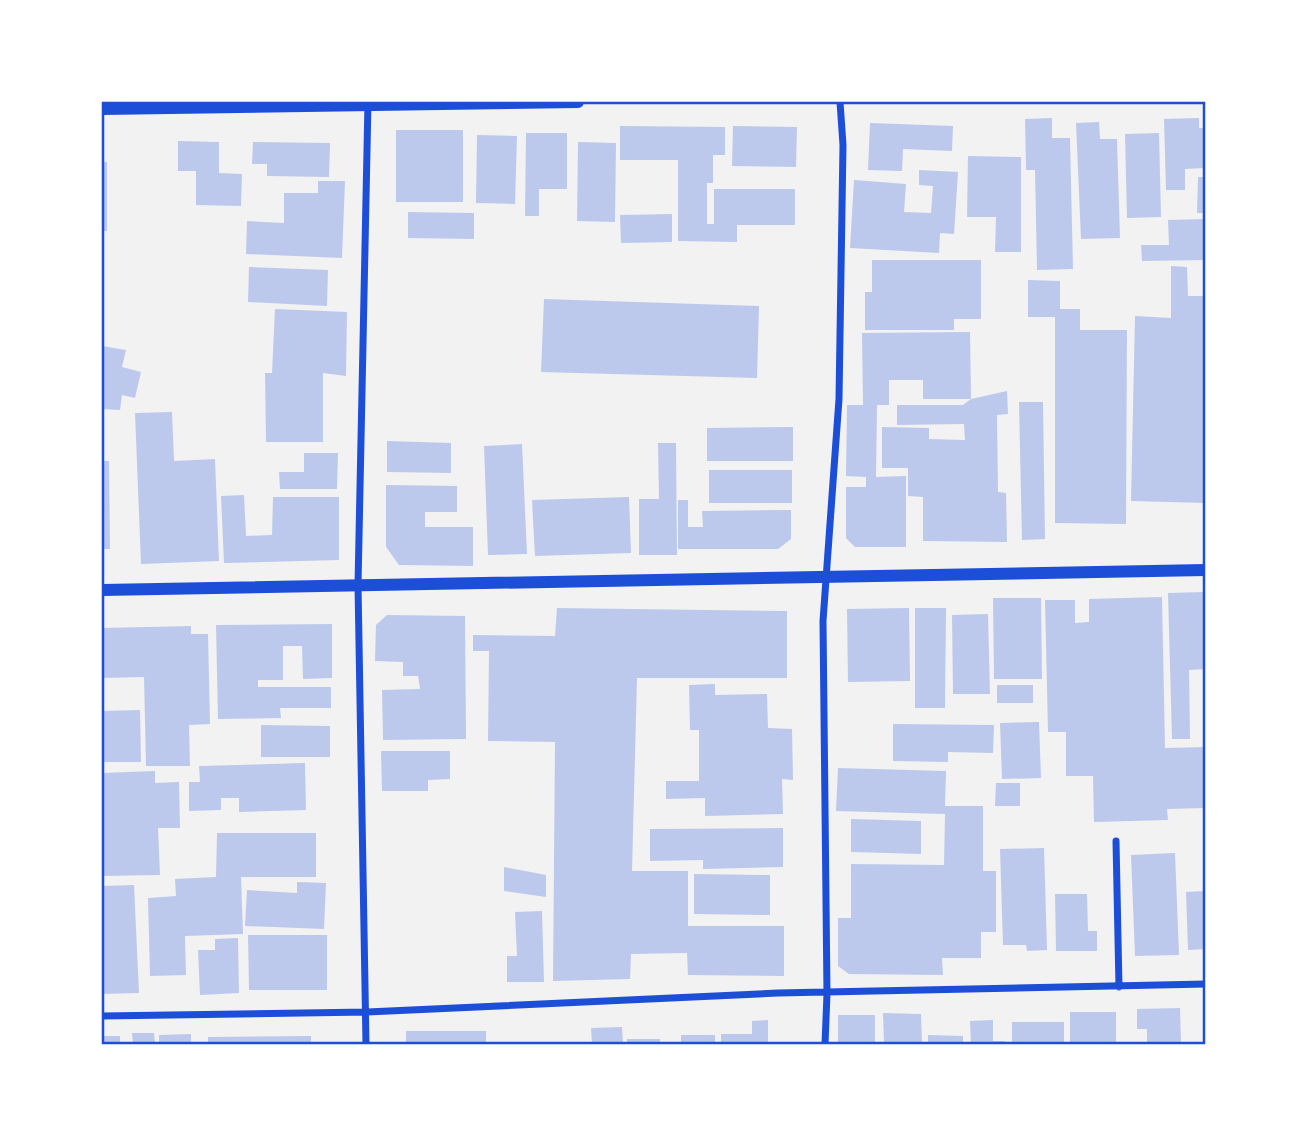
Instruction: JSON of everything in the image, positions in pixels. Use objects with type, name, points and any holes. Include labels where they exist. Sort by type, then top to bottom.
[{"type":"street","points":[[102,109],[578,102]]},
{"type":"street","points":[[825,1045],[827,994],[823,621],[839,399],[843,145],[840,102]]},
{"type":"street","points":[[366,1045],[358,585],[368,104]]},
{"type":"street","points":[[102,590],[1206,570]]},
{"type":"street","points":[[1116,841],[1119,986]]},
{"type":"street","points":[[102,1016],[367,1012],[778,993],[1206,984]]},
{"type":"building","points":[[1052,118],[1052,138],[1070,138],[1073,269],[1037,270],[1035,170],[1026,170],[1025,119]]},
{"type":"building","points":[[1199,118],[1199,128],[1206,128],[1206,168],[1185,169],[1185,190],[1166,190],[1164,119]]},
{"type":"building","points":[[1099,122],[1100,139],[1117,139],[1120,238],[1081,239],[1076,123]]},
{"type":"building","points":[[870,123],[953,126],[952,151],[903,149],[902,171],[868,170]]},
{"type":"building","points":[[620,126],[725,127],[725,155],[713,155],[713,183],[707,183],[707,224],[714,224],[714,189],[795,189],[795,225],[737,225],[737,242],[678,241],[678,160],[620,160]]},
{"type":"building","points":[[733,126],[797,127],[796,167],[732,166]]},
{"type":"building","points":[[396,130],[463,130],[463,202],[396,202]]},
{"type":"building","points":[[526,133],[567,133],[567,189],[539,189],[539,216],[525,216]]},
{"type":"building","points":[[1159,133],[1161,217],[1127,218],[1125,134]]},
{"type":"building","points":[[477,135],[517,136],[515,204],[476,203]]},
{"type":"building","points":[[178,141],[219,142],[219,173],[242,174],[241,206],[196,205],[196,171],[178,171]]},
{"type":"building","points":[[253,142],[330,143],[329,177],[267,176],[267,164],[252,164]]},
{"type":"building","points":[[578,142],[616,143],[615,222],[577,221]]},
{"type":"building","points":[[968,156],[1021,157],[1021,252],[995,252],[996,217],[967,217]]},
{"type":"building","points":[[102,162],[107,162],[107,231],[102,231]]},
{"type":"building","points":[[919,170],[958,172],[954,234],[940,233],[939,253],[850,248],[854,180],[906,184],[904,212],[931,213],[933,186],[919,185]]},
{"type":"building","points":[[1198,177],[1206,177],[1206,213],[1197,213]]},
{"type":"building","points":[[318,181],[345,181],[342,258],[246,254],[247,221],[284,223],[284,193],[318,193]]},
{"type":"building","points":[[408,212],[474,213],[474,239],[408,238]]},
{"type":"building","points":[[672,214],[672,242],[621,243],[620,215]]},
{"type":"building","points":[[1206,219],[1206,260],[1142,261],[1141,245],[1169,245],[1168,220]]},
{"type":"building","points":[[872,260],[981,260],[981,319],[954,319],[954,330],[865,330],[865,292],[872,292]]},
{"type":"building","points":[[1171,266],[1187,267],[1188,296],[1206,296],[1206,503],[1131,501],[1135,316],[1171,318]]},
{"type":"building","points":[[249,267],[328,270],[327,306],[248,302]]},
{"type":"building","points":[[1028,280],[1060,281],[1060,309],[1080,309],[1080,330],[1127,330],[1126,524],[1055,523],[1055,317],[1028,317]]},
{"type":"building","points":[[544,299],[759,306],[757,378],[541,372]]},
{"type":"building","points":[[275,309],[347,312],[346,376],[323,373],[323,442],[266,442],[265,373],[272,373]]},
{"type":"building","points":[[970,332],[971,399],[923,399],[923,380],[889,380],[889,405],[877,405],[876,477],[906,476],[906,547],[855,547],[846,538],[846,487],[866,487],[866,477],[846,476],[847,405],[863,405],[862,333]]},
{"type":"building","points":[[102,346],[126,350],[122,367],[141,372],[135,398],[122,395],[120,410],[102,409]]},
{"type":"building","points":[[1007,391],[1008,414],[997,415],[998,492],[1006,493],[1007,542],[923,541],[923,497],[908,496],[908,468],[882,468],[882,427],[929,428],[929,439],[965,440],[964,424],[897,425],[897,405],[963,405],[971,399]]},
{"type":"building","points":[[1019,402],[1043,402],[1045,539],[1022,540]]},
{"type":"building","points":[[172,412],[174,461],[215,459],[219,561],[141,564],[135,413]]},
{"type":"building","points":[[793,427],[793,461],[707,461],[707,428]]},
{"type":"building","points":[[387,441],[451,443],[451,473],[387,472]]},
{"type":"building","points":[[658,443],[676,443],[677,555],[639,555],[639,499],[659,499]]},
{"type":"building","points":[[522,444],[527,554],[488,555],[484,446]]},
{"type":"building","points":[[304,453],[338,453],[337,489],[280,489],[279,472],[304,472]]},
{"type":"building","points":[[102,461],[109,461],[110,549],[102,549]]},
{"type":"building","points":[[709,470],[792,470],[792,503],[709,503]]},
{"type":"building","points":[[386,485],[457,486],[457,512],[425,512],[425,527],[473,527],[473,566],[399,565],[386,547]]},
{"type":"building","points":[[244,495],[246,536],[272,535],[273,497],[339,497],[339,560],[224,563],[221,496]]},
{"type":"building","points":[[629,497],[631,553],[535,556],[532,500]]},
{"type":"building","points":[[678,500],[688,500],[688,527],[703,527],[702,511],[791,510],[791,539],[778,549],[678,549]]},
{"type":"building","points":[[1206,592],[1206,669],[1189,670],[1190,739],[1172,739],[1168,593]]},
{"type":"building","points":[[1162,597],[1165,748],[1206,747],[1206,808],[1167,809],[1168,820],[1094,822],[1093,776],[1066,776],[1066,732],[1048,732],[1045,600],[1075,600],[1075,623],[1089,622],[1089,599]]},
{"type":"building","points":[[993,598],[1041,598],[1042,679],[994,679]]},
{"type":"building","points":[[557,608],[787,611],[787,678],[637,678],[632,871],[688,871],[688,926],[784,926],[784,976],[688,975],[687,953],[631,954],[630,979],[553,981],[555,742],[488,741],[489,651],[473,651],[473,635],[555,636]]},
{"type":"building","points":[[909,608],[910,681],[848,682],[847,609]]},
{"type":"building","points":[[915,608],[946,608],[945,708],[915,708]]},
{"type":"building","points":[[988,614],[990,694],[953,694],[952,615]]},
{"type":"building","points":[[387,615],[465,616],[466,739],[383,740],[382,690],[420,689],[418,676],[403,676],[403,662],[375,661],[376,625]]},
{"type":"building","points":[[332,624],[332,678],[303,679],[302,646],[283,646],[283,680],[258,680],[258,687],[331,687],[331,708],[280,708],[281,718],[218,719],[216,625]]},
{"type":"building","points":[[191,626],[191,634],[208,634],[210,724],[189,725],[190,766],[146,766],[144,677],[102,678],[102,628]]},
{"type":"building","points":[[715,684],[715,695],[767,694],[768,728],[792,729],[793,780],[782,779],[783,814],[705,816],[705,798],[666,799],[666,781],[699,781],[699,730],[690,730],[689,685]]},
{"type":"building","points":[[997,685],[1033,685],[1033,703],[997,703]]},
{"type":"building","points":[[140,710],[141,762],[102,762],[102,711]]},
{"type":"building","points":[[1039,722],[1041,778],[1002,779],[1000,723]]},
{"type":"building","points":[[893,724],[994,725],[993,753],[948,752],[948,762],[893,761]]},
{"type":"building","points":[[261,725],[330,726],[330,757],[261,757]]},
{"type":"building","points":[[381,751],[450,751],[450,779],[428,780],[428,791],[382,791]]},
{"type":"building","points":[[305,763],[306,810],[239,812],[239,798],[221,798],[221,810],[189,811],[189,782],[200,782],[199,766]]},
{"type":"building","points":[[838,768],[946,771],[945,806],[983,806],[983,871],[996,871],[996,932],[981,932],[981,958],[942,958],[943,975],[849,974],[838,966],[838,918],[851,918],[851,864],[944,865],[945,814],[836,811]]},
{"type":"building","points":[[155,771],[155,783],[179,782],[180,828],[158,828],[160,875],[102,876],[102,773]]},
{"type":"building","points":[[996,783],[1020,783],[1020,806],[995,806]]},
{"type":"building","points":[[851,819],[921,821],[921,854],[851,852]]},
{"type":"building","points":[[783,828],[783,867],[703,869],[703,860],[650,861],[650,829]]},
{"type":"building","points":[[217,833],[316,833],[316,877],[241,877],[243,934],[185,936],[186,975],[150,976],[148,898],[176,896],[175,879],[216,877]]},
{"type":"building","points":[[1044,848],[1047,950],[1027,951],[1026,945],[1003,945],[1000,849]]},
{"type":"building","points":[[1175,853],[1179,955],[1135,956],[1131,855]]},
{"type":"building","points":[[504,867],[546,875],[546,897],[504,891]]},
{"type":"building","points":[[694,874],[770,875],[770,915],[694,914]]},
{"type":"building","points":[[297,882],[326,883],[324,929],[245,926],[247,890],[297,893]]},
{"type":"building","points":[[134,885],[139,993],[102,994],[102,886]]},
{"type":"building","points":[[1206,891],[1206,949],[1188,950],[1186,892]]},
{"type":"building","points":[[1055,894],[1087,894],[1088,931],[1097,931],[1097,951],[1056,951]]},
{"type":"building","points":[[542,911],[544,982],[507,982],[507,956],[517,956],[515,912]]},
{"type":"building","points":[[248,935],[327,935],[327,990],[249,990]]},
{"type":"building","points":[[238,938],[239,993],[200,995],[198,950],[215,950],[215,939]]},
{"type":"building","points":[[1180,1008],[1181,1044],[1147,1044],[1147,1029],[1137,1029],[1137,1009]]},
{"type":"building","points":[[1070,1012],[1116,1012],[1116,1044],[1070,1044]]},
{"type":"building","points":[[883,1013],[921,1014],[922,1044],[884,1044]]},
{"type":"building","points":[[838,1015],[875,1015],[875,1044],[838,1044]]},
{"type":"building","points":[[768,1020],[768,1044],[721,1044],[721,1034],[752,1034],[752,1021]]},
{"type":"building","points":[[993,1020],[993,1041],[1005,1041],[1005,1044],[971,1044],[970,1021]]},
{"type":"building","points":[[1012,1022],[1064,1022],[1064,1044],[1012,1044]]},
{"type":"building","points":[[622,1027],[623,1044],[592,1044],[591,1028]]},
{"type":"building","points":[[406,1031],[486,1031],[486,1044],[406,1044]]},
{"type":"building","points":[[132,1033],[154,1033],[155,1044],[133,1044]]},
{"type":"building","points":[[191,1034],[191,1044],[159,1044],[159,1035]]},
{"type":"building","points":[[681,1035],[715,1035],[715,1044],[681,1044]]},
{"type":"building","points":[[928,1035],[963,1036],[963,1044],[928,1044]]},
{"type":"building","points":[[102,1036],[120,1036],[120,1044],[102,1044]]},
{"type":"building","points":[[311,1036],[311,1044],[208,1044],[208,1037]]},
{"type":"building","points":[[627,1039],[660,1039],[660,1044],[627,1044]]}]
